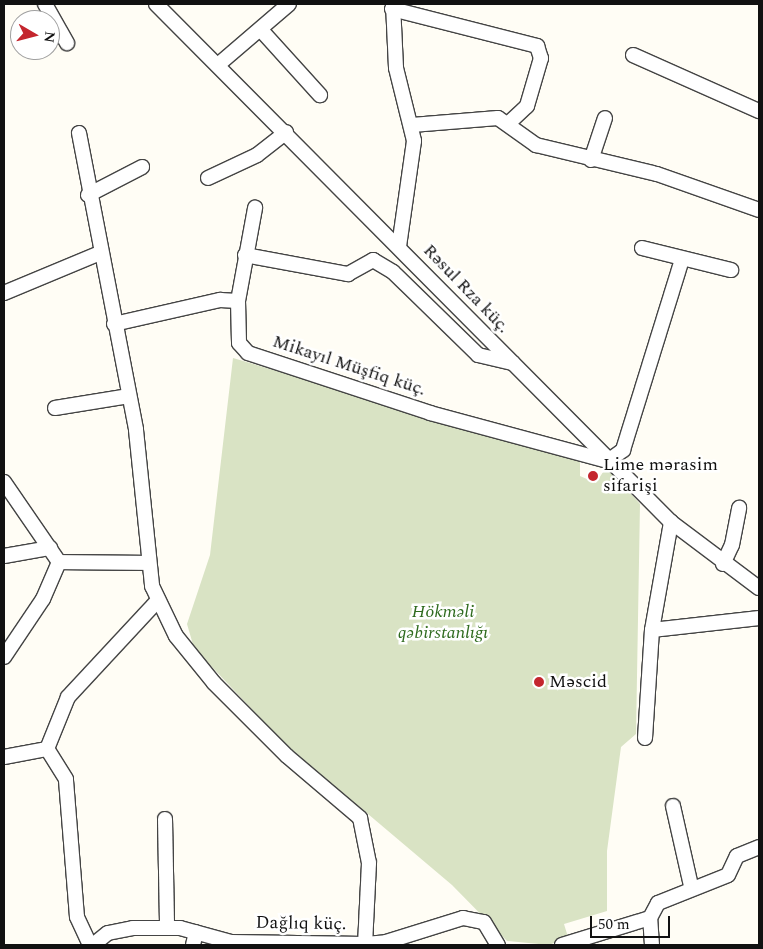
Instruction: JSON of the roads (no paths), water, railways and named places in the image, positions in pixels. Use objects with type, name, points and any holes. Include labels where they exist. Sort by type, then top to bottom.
[{"type":"street","points":[[45,4],[67,44]]},
{"type":"street","name":"Rəsul Rza küç.","points":[[156,4],[219,64],[513,364],[614,460],[671,522],[723,564],[759,588]]},
{"type":"street","points":[[219,64],[289,4]]},
{"type":"street","points":[[399,246],[414,155],[412,125],[396,68],[393,7],[537,46],[541,58],[527,106],[509,123]]},
{"type":"street","points":[[260,30],[320,94]]},
{"type":"street","points":[[633,55],[759,111]]},
{"type":"street","points":[[412,125],[489,117],[509,123],[536,144],[591,160],[657,174],[759,210]]},
{"type":"street","points":[[591,160],[605,118]]},
{"type":"street","points":[[208,178],[257,154],[286,132]]},
{"type":"street","points":[[79,133],[88,195],[129,396],[148,563],[158,600],[185,651],[214,683],[287,756],[360,818],[369,862],[365,944]]},
{"type":"street","points":[[88,195],[142,168]]},
{"type":"street","name":"Mikayıl Müşfiq küç.","points":[[255,208],[238,301],[239,343],[248,353],[439,416],[590,459],[614,460]]},
{"type":"street","points":[[642,248],[731,270]]},
{"type":"street","points":[[4,293],[100,253]]},
{"type":"street","points":[[245,255],[348,274],[373,260],[393,272],[478,354],[513,364]]},
{"type":"street","points":[[614,460],[626,441],[682,259]]},
{"type":"street","points":[[114,324],[220,300],[238,301]]},
{"type":"street","points":[[55,408],[129,396]]},
{"type":"street","points":[[4,482],[60,562]]},
{"type":"street","points":[[723,564],[732,545],[739,508]]},
{"type":"street","points":[[645,738],[652,630],[671,522]]},
{"type":"street","points":[[4,556],[50,548]]},
{"type":"street","points":[[60,562],[148,563]]},
{"type":"street","points":[[4,657],[43,599],[60,562]]},
{"type":"street","points":[[46,749],[68,697],[158,600]]},
{"type":"street","points":[[652,630],[759,618]]},
{"type":"street","points":[[4,757],[46,749]]},
{"type":"street","points":[[46,749],[60,765],[70,793],[77,917],[91,945]]},
{"type":"street","points":[[673,806],[691,886]]},
{"type":"street","points":[[165,819],[167,928]]},
{"type":"street","points":[[652,945],[650,918],[658,903],[691,886],[728,875],[737,856],[759,846]]},
{"type":"street","name":"Dağlıq küç.","points":[[91,945],[120,929],[167,928],[194,939],[231,942],[365,944],[415,939],[473,918],[484,922],[498,945]]},
{"type":"street","points":[[562,945],[650,918]]},
{"type":"place","name":"Lime mərasim sifarişi","points":[[593,476]]},
{"type":"place","name":"Məscid","points":[[539,682]]},
{"type":"park label","name":"Hökməli qəbirstanlığı","points":[[443,623]]}]
